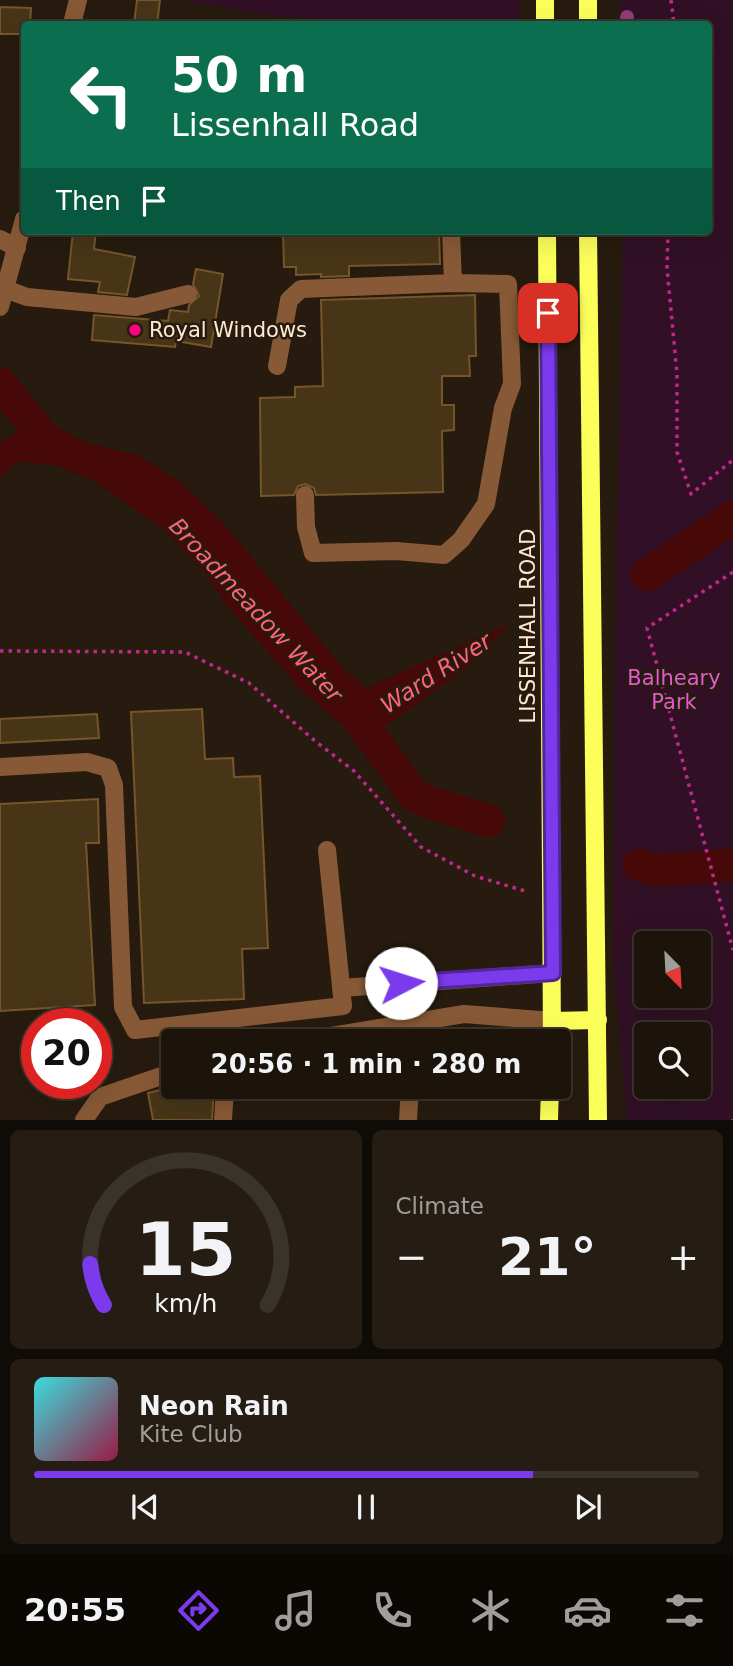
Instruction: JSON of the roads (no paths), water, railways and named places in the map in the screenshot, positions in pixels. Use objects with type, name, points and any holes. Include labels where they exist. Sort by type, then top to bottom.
[{"type":"main road","points":[[545,0],[545,21]]},
{"type":"main road","points":[[588,0],[588,21]]},
{"type":"main road","name":"LISSENHALL ROAD","points":[[547,235],[552,1029]]},
{"type":"main road","points":[[588,235],[598,1120]]},
{"type":"main road","points":[[552,1021],[598,1020]]},
{"type":"main road","points":[[549,1120],[550,1099]]},
{"type":"street","points":[[73,21],[78,0]]},
{"type":"street","points":[[0,307],[21,234]]},
{"type":"street","points":[[451,235],[453,283]]},
{"type":"street","points":[[0,239],[18,248]]},
{"type":"street","points":[[277,366],[289,300],[301,289],[453,283],[508,284],[512,384],[503,408],[486,503],[461,540],[444,555],[313,553],[306,527],[305,495]]},
{"type":"street","points":[[5,289],[26,298],[136,307],[188,294]]},
{"type":"street","points":[[0,767],[87,762],[108,768],[114,785],[123,1007],[135,1030],[343,1006],[327,850]]},
{"type":"street","points":[[341,988],[553,973]]},
{"type":"street","points":[[368,1029],[464,1014],[552,1021]]},
{"type":"street","points":[[413,1021],[413,1029]]},
{"type":"street","points":[[84,1120],[100,1097],[161,1076]]},
{"type":"street","points":[[223,1120],[224,1099]]},
{"type":"street","points":[[408,1120],[409,1099]]},
{"type":"water","points":[[23,427],[140,456],[183,484],[224,524],[346,671],[366,688],[510,623],[472,663],[402,715],[384,726],[350,733],[299,688],[226,604],[205,573],[164,530],[97,483],[63,467],[18,461],[0,478],[0,443]]},
{"type":"waterway","points":[[0,383],[45,439],[76,456]]},
{"type":"waterway","name":"Ward River","points":[[647,575],[733,517]]},
{"type":"waterway","name":"Broadmeadow Water","points":[[338,697],[361,722],[413,794],[427,802],[489,821]]},
{"type":"waterway","name":"Broadmeadow Water","points":[[639,865],[658,870],[733,865]]},
{"type":"place","name":"Royal Windows","points":[[135,330]]},
{"type":"park label","name":"Balheary Park","points":[[674,690]]}]
